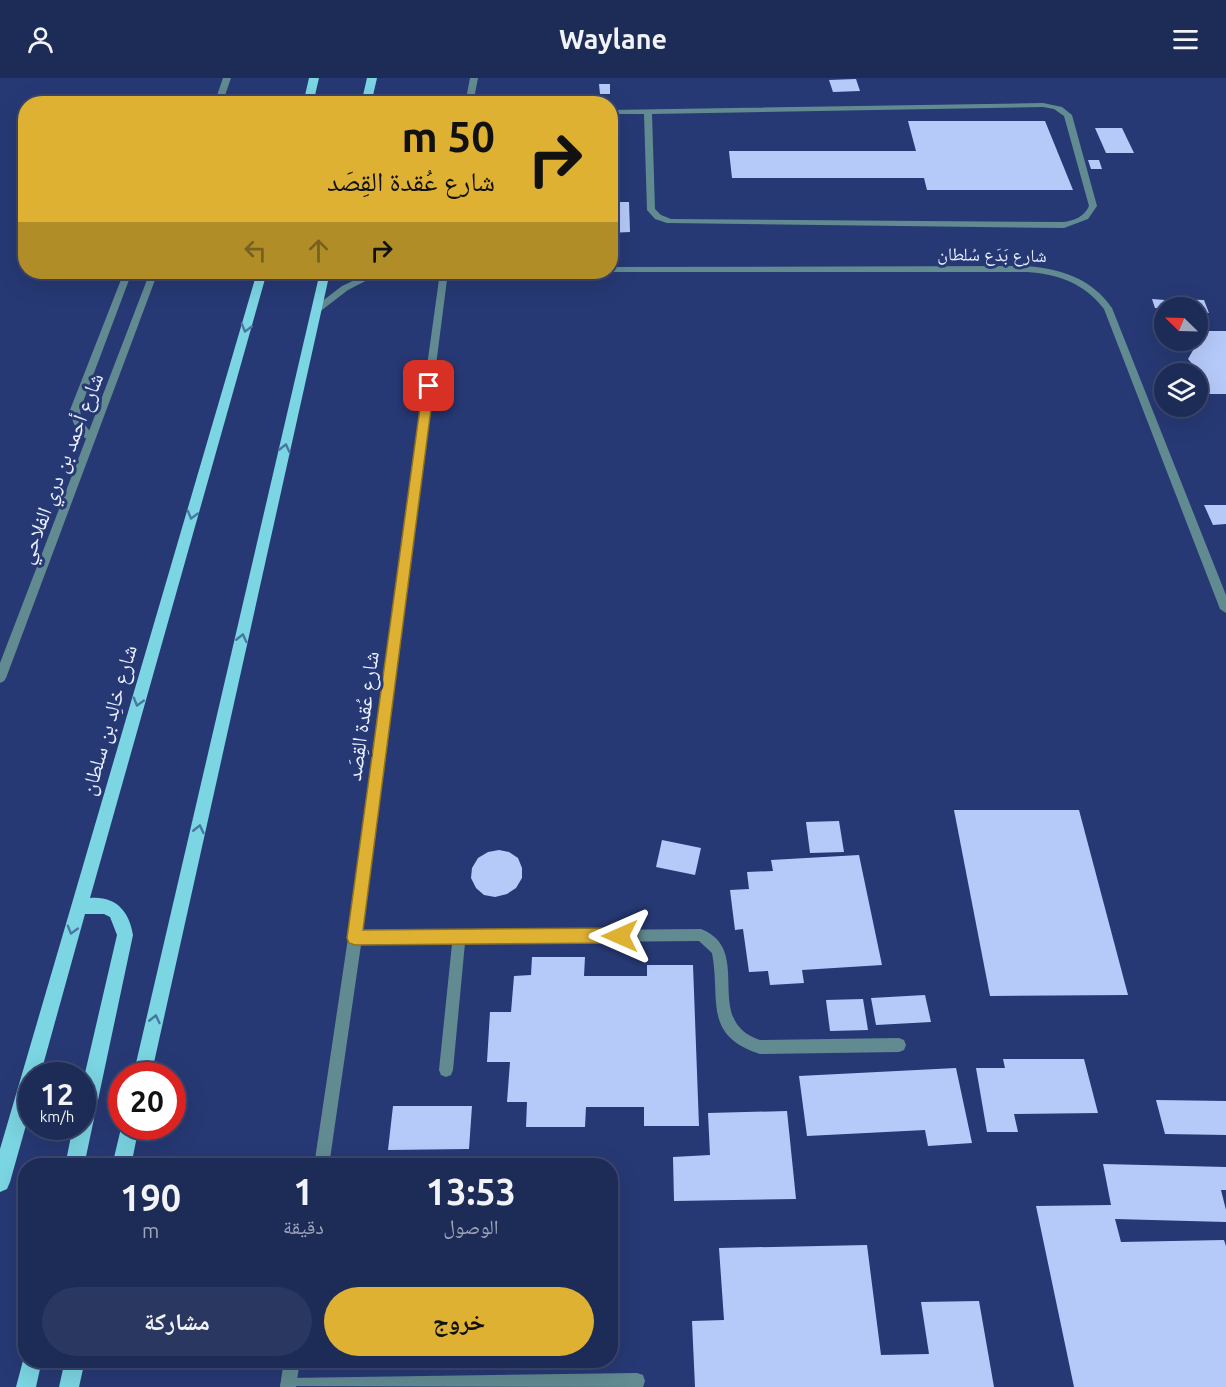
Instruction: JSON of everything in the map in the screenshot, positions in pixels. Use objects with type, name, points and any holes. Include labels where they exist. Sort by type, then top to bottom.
[{"type":"main road","points":[[310,96],[315,78]]},
{"type":"main road","points":[[368,96],[372,78]]},
{"type":"main road","name":"شارع خالِد بن سلطان","points":[[0,1182],[260,279]]},
{"type":"main road","points":[[145,1062],[323,279]]},
{"type":"main road","points":[[76,1158],[125,935],[124,922],[117,912],[106,906],[93,904],[78,908]]},
{"type":"main road","points":[[123,1158],[127,1140]]},
{"type":"main road","points":[[26,1387],[30,1368]]},
{"type":"main road","points":[[69,1387],[73,1368]]},
{"type":"street","points":[[221,96],[227,78]]},
{"type":"street","points":[[471,96],[474,78]]},
{"type":"street","points":[[618,112],[1051,106],[1059,108],[1068,115],[1093,206],[1091,213],[1085,219],[1064,225],[670,221],[658,217],[651,210],[648,112]]},
{"type":"street","name":"شارع بَدَع سُلطان","points":[[618,270],[1027,269],[1056,272],[1083,283],[1094,290],[1108,308],[1226,609]]},
{"type":"street","points":[[90,438],[77,422],[75,410],[126,279]]},
{"type":"street","name":"شارع أحمد بن دري الفلاحي","points":[[0,678],[151,279]]},
{"type":"street","points":[[315,311],[329,297],[347,285],[362,279]]},
{"type":"street","name":"شارع عُقدة القِصَد","points":[[322,1158],[355,938],[443,279]]},
{"type":"street","points":[[355,938],[701,935],[711,941],[718,951],[724,1015],[736,1038],[760,1047],[899,1045]]},
{"type":"street","points":[[446,1070],[459,937]]},
{"type":"street","points":[[291,1368],[288,1387],[636,1381]]},
{"type":"building","points":[[856,79],[860,91],[833,92],[829,80]]},
{"type":"building","points":[[599,84],[610,84],[610,94],[600,94]]},
{"type":"building","points":[[908,121],[1045,121],[1073,190],[927,190],[924,178],[732,178],[729,151],[916,151]]},
{"type":"building","points":[[1095,128],[1122,128],[1134,153],[1106,153]]},
{"type":"building","points":[[1088,160],[1099,160],[1102,169],[1091,169]]},
{"type":"building","points":[[618,202],[629,202],[630,232],[618,233]]},
{"type":"building","points":[[1208,331],[1226,331],[1226,394],[1208,394],[1208,363],[1191,363],[1188,359],[1193,351],[1208,351]]},
{"type":"building","points":[[1204,505],[1226,505],[1226,524],[1213,525]]},
{"type":"building","points":[[954,810],[1079,810],[1128,995],[990,996]]},
{"type":"building","points":[[839,821],[844,852],[810,853],[806,822]]},
{"type":"building","points":[[662,840],[701,848],[695,875],[656,867]]},
{"type":"building","points":[[499,850],[509,852],[518,858],[522,868],[522,878],[516,888],[507,894],[495,897],[484,895],[476,888],[471,878],[472,868],[478,858],[488,852]]},
{"type":"building","points":[[859,855],[882,965],[802,970],[804,983],[770,985],[768,971],[749,972],[743,929],[735,930],[730,890],[749,889],[747,872],[773,871],[771,860]]},
{"type":"building","points":[[532,957],[585,957],[584,976],[647,976],[647,965],[693,965],[699,1126],[644,1126],[644,1107],[586,1107],[585,1127],[526,1127],[527,1102],[507,1102],[510,1062],[487,1062],[490,1012],[511,1012],[514,976],[531,975]]},
{"type":"building","points":[[925,995],[931,1022],[876,1025],[871,998]]},
{"type":"building","points":[[863,999],[868,1030],[830,1031],[826,1000]]},
{"type":"building","points":[[1003,1059],[1084,1059],[1098,1113],[1014,1114],[1018,1132],[987,1132],[976,1068],[1005,1068]]},
{"type":"building","points":[[956,1068],[972,1143],[928,1146],[925,1130],[807,1136],[799,1076]]},
{"type":"building","points":[[1156,1100],[1226,1101],[1226,1135],[1165,1134]]},
{"type":"building","points":[[393,1106],[472,1106],[469,1149],[388,1150]]},
{"type":"building","points":[[787,1111],[796,1199],[674,1201],[673,1157],[710,1155],[708,1113]]},
{"type":"building","points":[[1103,1164],[1226,1167],[1226,1190],[1221,1190],[1226,1210],[1226,1222],[1115,1219],[1121,1242],[1224,1240],[1226,1246],[1226,1387],[1074,1387],[1036,1206],[1111,1205]]},
{"type":"building","points":[[867,1245],[881,1355],[929,1354],[921,1302],[979,1301],[994,1387],[695,1387],[692,1321],[724,1320],[719,1248]]},
{"type":"route","points":[[429,386],[355,938],[620,936]]}]
